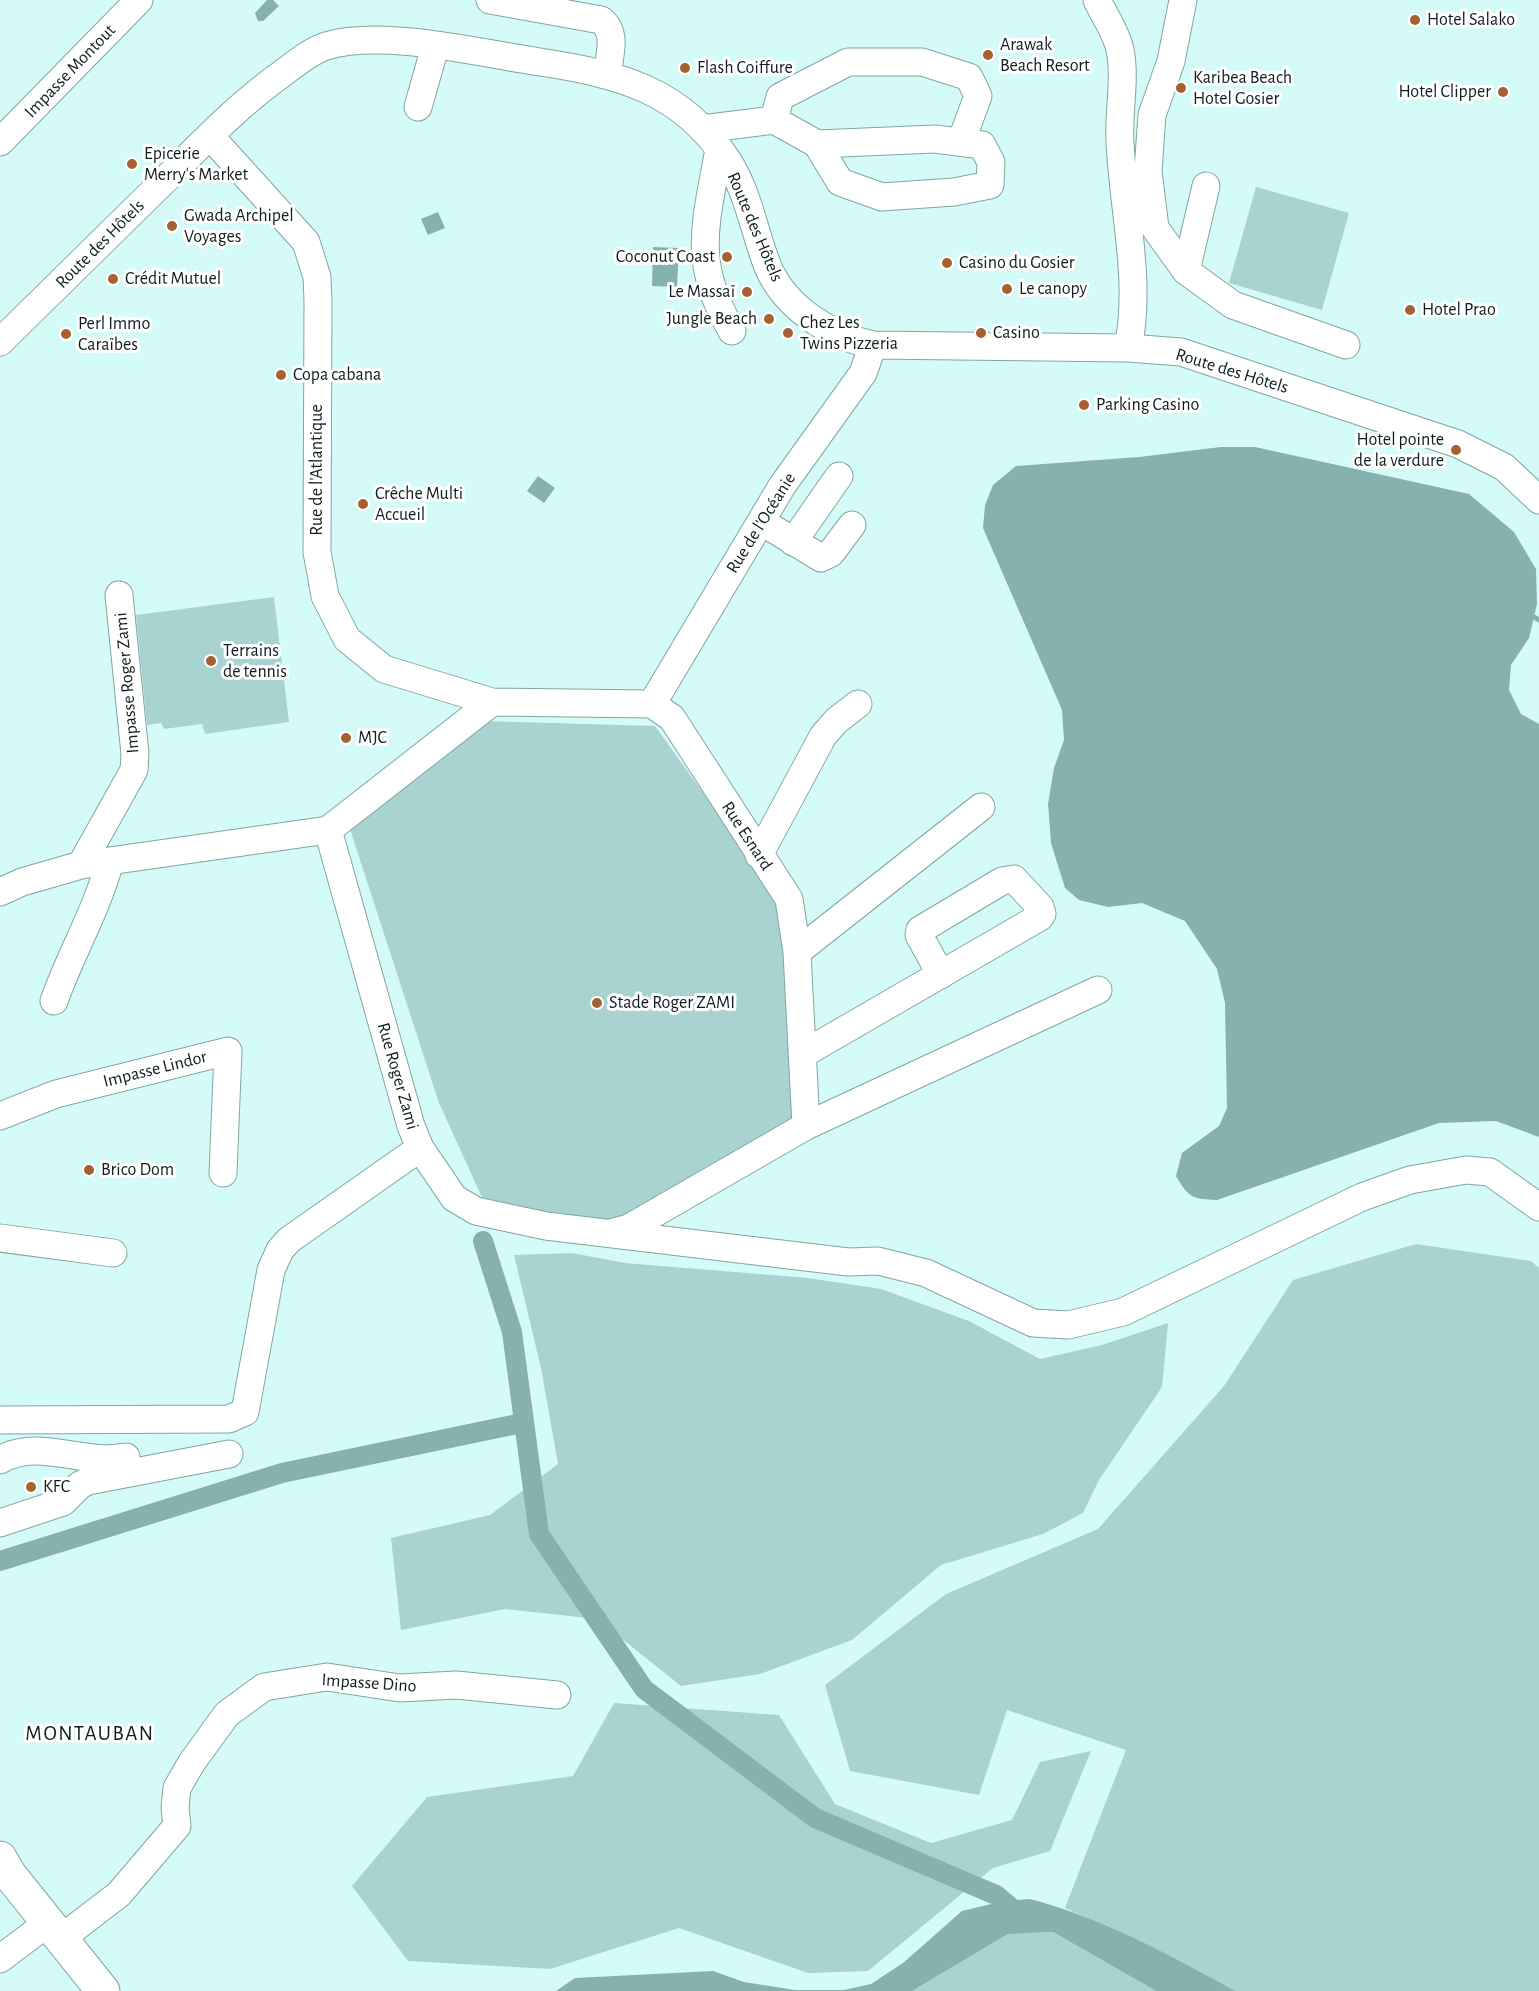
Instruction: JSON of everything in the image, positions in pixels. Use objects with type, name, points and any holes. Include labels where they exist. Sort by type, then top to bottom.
[{"type":"main road","points":[[0,1858],[10,1875],[56,1929],[103,1991]]},
{"type":"street","name":"Impasse Montout","points":[[0,142],[140,0]]},
{"type":"street","points":[[490,0],[602,20],[608,26],[611,41],[607,75]]},
{"type":"street","points":[[1097,0],[1120,47],[1122,63],[1120,141],[1131,258],[1132,326],[1128,348]]},
{"type":"street","points":[[1184,0],[1171,61],[1152,115],[1148,171],[1155,228],[1186,271],[1233,305],[1346,345]]},
{"type":"street","name":"Route des Hôtels","points":[[0,342],[244,100],[300,60],[325,47],[354,41],[391,40],[560,65],[607,75],[666,98],[710,139],[744,191],[769,269],[783,291],[795,304],[821,324],[852,341],[873,345],[1128,348],[1181,352],[1458,444],[1504,467],[1539,501]]},
{"type":"street","points":[[418,107],[435,47]]},
{"type":"street","points":[[774,120],[780,96],[848,62],[922,62],[969,77],[978,96],[961,142]]},
{"type":"street","points":[[732,331],[715,304],[706,270],[704,243],[710,139],[774,120],[817,144],[840,183],[882,197],[954,192],[990,185],[991,162],[982,145],[935,139],[817,144]]},
{"type":"street","name":"Rue de l'Atlantique","points":[[210,136],[301,236],[312,256],[317,278],[318,301],[317,552],[325,596],[336,622],[347,639],[384,669],[492,702]]},
{"type":"street","points":[[1186,271],[1206,186]]},
{"type":"street","name":"Rue de l'Océanie","points":[[652,704],[696,626],[783,486],[863,373],[873,345]]},
{"type":"street","points":[[793,542],[839,476]]},
{"type":"street","points":[[762,522],[818,557],[828,556],[852,525]]},
{"type":"street","name":"Impasse Roger Zami","points":[[81,865],[134,770],[135,754],[119,595]]},
{"type":"street","points":[[0,892],[22,882],[81,865],[328,830],[492,702],[652,704]]},
{"type":"street","name":"Rue Esnard","points":[[652,704],[672,718],[789,899],[797,952],[806,1126]]},
{"type":"street","points":[[759,855],[823,736],[858,705]]},
{"type":"street","points":[[797,952],[981,807]]},
{"type":"street","name":"Rue Roger Zami","points":[[0,1420],[126,1422],[229,1419],[245,1412],[271,1270],[280,1250],[311,1223],[420,1148],[411,1126],[328,830]]},
{"type":"street","points":[[54,1001],[66,968],[100,896],[110,861]]},
{"type":"street","points":[[803,1054],[941,975]]},
{"type":"street","points":[[606,1234],[629,1228],[806,1126],[1098,990]]},
{"type":"street","name":"Impasse Lindor","points":[[0,1116],[56,1094],[228,1051],[223,1173]]},
{"type":"street","points":[[420,1148],[454,1198],[476,1211],[546,1226],[606,1234],[848,1262],[878,1262],[926,1273],[1033,1323],[1068,1325],[1123,1312],[1362,1197],[1410,1180],[1466,1170],[1490,1172],[1539,1207]]},
{"type":"street","points":[[0,1238],[113,1253]]},
{"type":"street","points":[[126,1422],[126,1465]]},
{"type":"street","points":[[0,1460],[27,1449],[126,1465],[229,1454]]},
{"type":"street","points":[[0,1523],[63,1502],[88,1481],[126,1465]]},
{"type":"street","name":"Impasse Dino","points":[[0,1959],[119,1894],[177,1826],[175,1808],[177,1788],[192,1762],[227,1714],[264,1687],[327,1677],[400,1688],[456,1685],[557,1695]]},
{"type":"shaded area","points":[[267,0],[273,0],[279,6],[263,21],[258,21],[255,13]]},
{"type":"shaded area","points":[[1256,187],[1349,213],[1322,310],[1229,283]]},
{"type":"shaded area","points":[[438,212],[445,228],[428,235],[421,219]]},
{"type":"shaded area","points":[[653,247],[679,248],[677,287],[652,286]]},
{"type":"shaded area","points":[[1221,447],[1255,447],[1469,494],[1514,532],[1536,569],[1537,604],[1529,638],[1511,665],[1509,690],[1521,714],[1539,724],[1539,1137],[1496,1121],[1439,1123],[1217,1200],[1192,1196],[1184,1189],[1176,1176],[1182,1153],[1219,1126],[1227,1108],[1225,1003],[1217,969],[1185,921],[1142,903],[1108,907],[1079,900],[1065,888],[1051,843],[1048,804],[1054,768],[1064,740],[1062,710],[983,528],[985,505],[993,485],[1016,466],[1139,457]]},
{"type":"shaded area","points":[[538,476],[555,488],[544,503],[527,491]]},
{"type":"shaded area","name":"Terrains de tennis","points":[[274,597],[289,722],[205,734],[202,724],[164,729],[161,723],[147,725],[136,615]]},
{"type":"shaded area","name":"Stade Roger ZAMI","points":[[482,721],[655,726],[783,904],[793,1130],[627,1225],[485,1204],[439,1103],[349,826]]},
{"type":"shaded area","points":[[1416,1244],[1531,1261],[1539,1268],[1539,1991],[1236,1991],[1168,1955],[1065,1908],[1126,1750],[1007,1710],[979,1795],[850,1771],[825,1685],[946,1594],[1098,1529],[1224,1386],[1293,1280]]},
{"type":"shaded area","points":[[572,1253],[625,1263],[808,1278],[881,1289],[969,1321],[1040,1359],[1102,1345],[1168,1323],[1162,1387],[1099,1480],[1083,1513],[1043,1534],[941,1565],[852,1640],[760,1674],[681,1686],[597,1619],[505,1609],[401,1630],[391,1538],[490,1515],[558,1464],[541,1368],[514,1255]]},
{"type":"shaded area","points":[[614,1703],[779,1715],[835,1804],[931,1843],[1012,1820],[1040,1762],[1091,1751],[1050,1851],[993,1868],[868,1971],[808,1973],[679,1928],[550,1969],[408,1961],[352,1886],[427,1797],[573,1776]]},
{"type":"shaded area","points":[[1030,1899],[1110,1927],[1236,1991],[1156,1991],[1053,1932],[1008,1934],[912,1991],[556,1991],[575,1978],[713,1971],[744,1982],[795,1990],[844,1990],[871,1984],[903,1963],[962,1911],[1004,1901]]},
{"type":"shaded area","points":[[1053,1932],[1156,1991],[912,1991],[1008,1934]]},
{"type":"waterway","points":[[1534,617],[1539,620]]},
{"type":"waterway","points":[[483,1241],[512,1332],[539,1534],[644,1689],[815,1818],[996,1895],[1015,1911]]},
{"type":"waterway","points":[[0,1561],[282,1473],[522,1423]]},
{"type":"place","name":"Hotel Salako","points":[[1415,20]]},
{"type":"place","name":"Arawak Beach Resort","points":[[988,55]]},
{"type":"place","name":"Flash Coiffure","points":[[685,68]]},
{"type":"place","name":"Karibea Beach Hotel Gosier","points":[[1181,88]]},
{"type":"place","name":"Hotel Clipper","points":[[1503,92]]},
{"type":"place","name":"Epicerie Merry's Market","points":[[132,164]]},
{"type":"place","name":"Gwada Archipel Voyages","points":[[172,226]]},
{"type":"place","name":"Coconut Coast","points":[[727,257]]},
{"type":"place","name":"Casino du Gosier","points":[[947,263]]},
{"type":"place","name":"Crédit Mutuel","points":[[113,279]]},
{"type":"place","name":"Le canopy","points":[[1007,289]]},
{"type":"place","name":"Le Massaï","points":[[747,292]]},
{"type":"place","name":"Hotel Prao","points":[[1410,310]]},
{"type":"place","name":"Jungle Beach","points":[[769,319]]},
{"type":"place","name":"Chez Les Twins Pizzeria","points":[[788,333]]},
{"type":"place","name":"Casino","points":[[981,333]]},
{"type":"place","name":"Perl Immo Caraïbes","points":[[66,334]]},
{"type":"place","name":"Copa cabana","points":[[281,375]]},
{"type":"place","name":"Parking Casino","points":[[1084,405]]},
{"type":"place","name":"Hotel pointe de la verdure","points":[[1456,450]]},
{"type":"place","name":"Crêche Multi Accueil","points":[[363,504]]},
{"type":"place","name":"Terrains de tennis","points":[[211,661]]},
{"type":"place","name":"MJC","points":[[346,738]]},
{"type":"place","name":"Stade Roger ZAMI","points":[[597,1003]]},
{"type":"place","name":"Brico Dom","points":[[89,1170]]},
{"type":"place","name":"KFC","points":[[31,1487]]},
{"type":"district","name":"MONTAUBAN","points":[[90,1734]]}]
